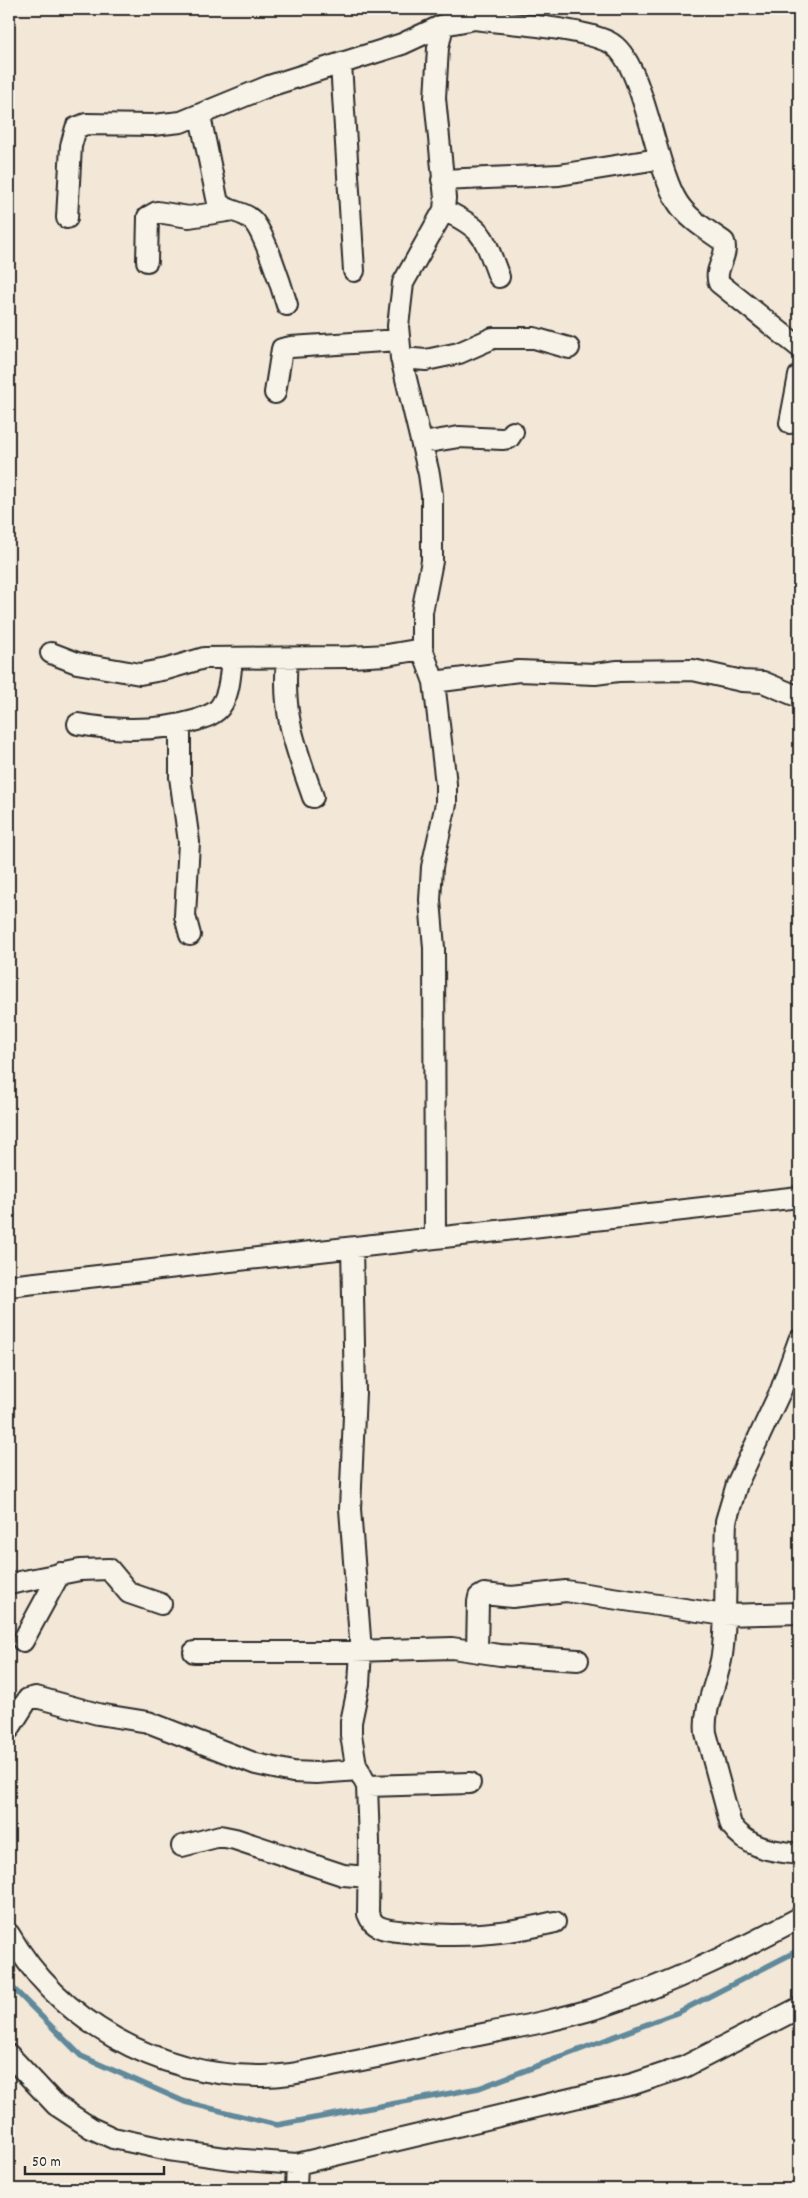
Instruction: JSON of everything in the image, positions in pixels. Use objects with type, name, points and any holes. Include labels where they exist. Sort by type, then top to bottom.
[{"type":"street","points":[[66,218],[71,146],[76,128],[86,124],[153,125],[181,122],[200,116],[230,100],[402,44],[443,25],[475,19],[591,35],[618,47],[634,76],[658,158],[679,204],[690,216],[724,242],[726,248],[717,274],[719,284],[799,347]]},
{"type":"street","points":[[435,1237],[434,948],[430,900],[432,867],[446,804],[434,682],[422,649],[422,612],[432,561],[432,495],[400,349],[399,304],[404,283],[444,210],[445,198],[435,98],[438,48],[443,25]]},
{"type":"street","points":[[341,64],[354,271]]},
{"type":"street","points":[[200,116],[218,203],[227,211]]},
{"type":"street","points":[[442,180],[559,174],[658,158]]},
{"type":"street","points":[[444,210],[466,221],[483,234],[499,277]]},
{"type":"street","points":[[147,261],[148,217],[157,212],[189,217],[227,211],[244,214],[253,220],[274,266],[287,305]]},
{"type":"street","points":[[275,393],[282,349],[291,347],[400,349],[426,360],[459,353],[493,338],[534,338],[569,348]]},
{"type":"street","points":[[790,423],[799,376]]},
{"type":"street","points":[[422,444],[459,436],[502,439],[509,438],[513,432]]},
{"type":"street","points":[[51,653],[84,664],[140,674],[152,673],[204,658],[287,659],[387,655],[422,649]]},
{"type":"street","points":[[78,724],[150,730],[180,725],[205,717],[219,709],[226,699],[232,659]]},
{"type":"street","points":[[287,659],[285,699],[288,715],[292,735],[314,798]]},
{"type":"street","points":[[434,682],[519,671],[595,674],[618,671],[693,670],[742,681],[763,682],[799,697]]},
{"type":"street","points":[[180,725],[180,777],[189,842],[185,916],[190,935]]},
{"type":"street","points":[[9,1286],[799,1197]]},
{"type":"street","points":[[352,1248],[355,1392],[350,1509],[361,1651],[360,1684],[351,1722],[351,1735],[363,1778],[369,1878],[368,1914],[373,1923],[384,1929],[449,1937],[520,1930],[555,1922]]},
{"type":"street","points":[[799,1340],[781,1390],[730,1501],[726,1521],[722,1654],[716,1686],[705,1722],[727,1814],[738,1834],[754,1846],[767,1850],[799,1854]]},
{"type":"street","points":[[9,1584],[80,1570],[109,1569],[129,1593],[161,1604]]},
{"type":"street","points":[[23,1641],[60,1574]]},
{"type":"street","points":[[477,1650],[478,1602],[484,1594],[512,1597],[566,1591],[691,1612],[724,1615],[799,1613]]},
{"type":"street","points":[[194,1652],[361,1651],[437,1648],[477,1650],[500,1655],[578,1660]]},
{"type":"street","points":[[9,1729],[28,1699],[36,1697],[98,1714],[148,1722],[256,1764],[293,1772],[363,1778],[470,1783]]},
{"type":"street","points":[[182,1846],[220,1836],[235,1838],[343,1875],[369,1878]]},
{"type":"street","points":[[9,1934],[20,1953],[56,1994],[86,2022],[109,2036],[174,2064],[200,2070],[260,2076],[313,2070],[389,2055],[598,2008],[686,1975],[799,1918]]},
{"type":"street","points":[[9,2055],[56,2105],[91,2128],[113,2138],[169,2150],[232,2159],[296,2164],[633,2084],[684,2067],[799,2008]]},
{"type":"street","points":[[296,2164],[296,2189]]},
{"type":"waterway","points":[[9,1984],[81,2056],[185,2102],[277,2125],[479,2088],[679,2012],[799,1950]]}]
